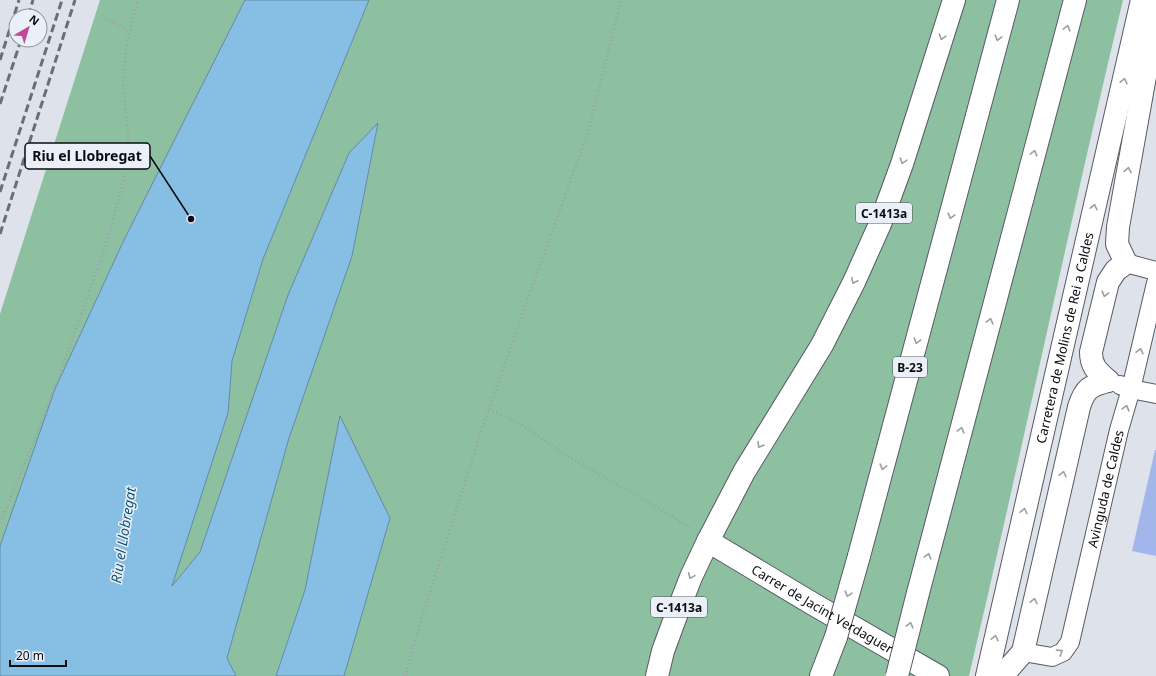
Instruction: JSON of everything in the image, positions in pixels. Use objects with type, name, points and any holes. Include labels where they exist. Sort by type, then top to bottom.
[{"type":"main road","name":"C-1413a","points":[[657,676],[663,651],[677,613],[691,577],[708,541],[744,472],[822,345],[854,282],[880,224],[902,164],[954,0]]},
{"type":"main road","name":"B-23","points":[[828,676],[836,637],[1008,0]]},
{"type":"main road","points":[[896,676],[1075,0]]},
{"type":"main road","name":"Carretera de Molins de Rei a Caldes","points":[[987,676],[1142,0]]},
{"type":"main road","points":[[1002,676],[1023,652],[1082,397],[1090,387],[1108,381],[1094,366],[1091,358],[1091,352],[1108,282],[1116,270],[1126,263],[1117,244],[1118,227],[1149,54],[1156,4]]},
{"type":"main road","name":"Carrer de Jacint Verdaguer","points":[[708,541],[938,676]]},
{"type":"main road","points":[[821,676],[836,637]]},
{"type":"street","points":[[1126,263],[1156,271]]},
{"type":"street","name":"Avinguda de Caldes","points":[[1023,652],[1052,657],[1063,652],[1070,642],[1119,430],[1131,389],[1156,283]]},
{"type":"street","points":[[1108,381],[1131,389],[1156,394]]},
{"type":"path","points":[[0,523],[33,444],[65,360],[107,242],[118,202],[128,161],[128,130],[123,83],[127,41],[139,0]]},
{"type":"path","points":[[405,676],[475,450],[591,122],[621,0]]},
{"type":"path","points":[[102,16],[130,31]]},
{"type":"path","points":[[489,410],[516,422],[569,456],[653,504],[708,541]]},
{"type":"green space","points":[[100,0],[245,0],[123,242],[55,389],[0,546],[0,314]]},
{"type":"green space","points":[[369,0],[1123,0],[969,676],[344,676],[390,518],[340,417],[305,590],[276,676],[236,676],[227,658],[289,438],[352,256],[378,124],[349,153],[288,295],[200,552],[171,587],[228,413],[232,361],[263,259]]},
{"type":"water","points":[[245,0],[369,0],[263,259],[232,361],[228,413],[172,586],[200,552],[288,295],[349,153],[378,123],[352,256],[289,438],[227,658],[236,676],[0,676],[0,546],[55,389],[123,242]]},
{"type":"water","points":[[340,416],[390,518],[344,676],[276,676],[305,590]]},
{"type":"building","points":[[1156,450],[1156,556],[1132,551]]},
{"type":"railway","points":[[0,60],[19,0]]},
{"type":"railway","points":[[30,8],[33,0]]},
{"type":"railway","points":[[0,192],[62,0]]},
{"type":"railway","points":[[0,234],[75,0]]},
{"type":"railway","points":[[0,104],[18,48]]},
{"type":"place","name":"Riu el Llobregat","points":[[191,219]]}]
